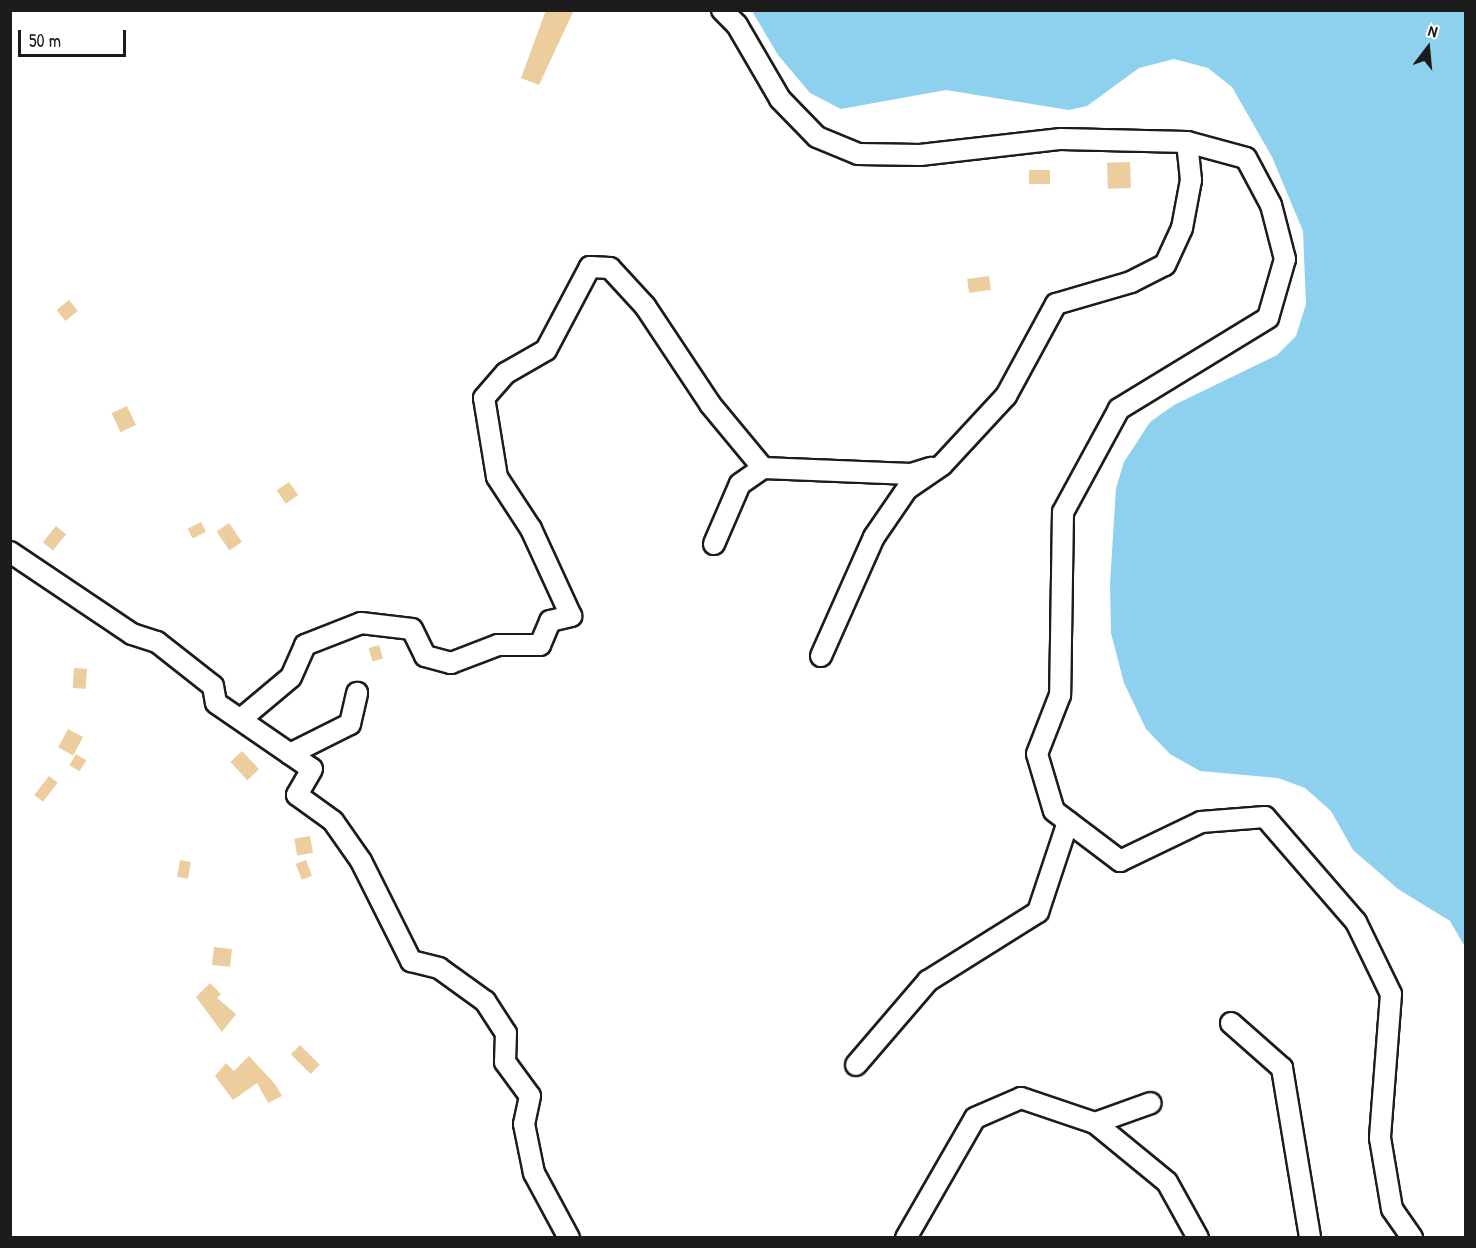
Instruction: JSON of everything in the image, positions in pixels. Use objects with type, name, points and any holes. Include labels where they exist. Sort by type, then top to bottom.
[{"type":"street","points":[[722,10],[737,25],[780,99],[817,137],[858,154],[920,155],[1062,139],[1187,142],[1246,158],[1270,205],[1285,259],[1268,318],[1119,409],[1063,512],[1060,695],[1037,754],[1054,811],[1120,861],[1202,822],[1265,817],[1356,922],[1391,994],[1380,1138],[1392,1209],[1408,1236]]},
{"type":"street","points":[[821,656],[874,537],[907,489],[942,465],[1006,396],[1056,304],[1131,282],[1165,265],[1182,228],[1191,180],[1187,142]]},
{"type":"street","points":[[241,719],[291,677],[305,645],[361,623],[412,628],[425,656],[451,663],[498,645],[540,645],[550,621],[572,616],[531,529],[497,477],[484,398],[506,373],[546,350],[590,267],[610,268],[645,306],[710,404],[763,468]]},
{"type":"street","points":[[714,544],[740,484],[763,468],[910,474],[942,465]]},
{"type":"street","points":[[10,552],[132,634],[157,642],[213,686],[216,703],[312,769],[297,795],[333,821],[361,861],[411,961],[440,968],[485,1000],[506,1034],[505,1062],[530,1096],[524,1124],[534,1173],[569,1238]]},
{"type":"street","points":[[290,754],[350,724],[357,693]]},
{"type":"street","points":[[856,1065],[928,981],[1038,912],[1068,822]]},
{"type":"street","points":[[1231,1023],[1282,1068],[1310,1238]]},
{"type":"street","points":[[906,1238],[975,1118],[1021,1098],[1095,1123],[1167,1182],[1198,1238]]},
{"type":"street","points":[[1095,1123],[1151,1103]]},
{"type":"water","points":[[752,11],[1465,11],[1465,947],[1450,921],[1398,889],[1353,850],[1331,811],[1305,788],[1278,778],[1200,771],[1170,754],[1146,729],[1124,683],[1111,633],[1110,584],[1116,488],[1124,462],[1150,422],[1174,405],[1277,355],[1296,336],[1306,304],[1303,231],[1272,157],[1232,87],[1208,68],[1174,59],[1139,68],[1087,106],[1069,110],[946,90],[841,109],[810,93],[778,55]]},
{"type":"building","points":[[546,10],[574,10],[539,85],[521,78]]},
{"type":"building","points":[[1130,162],[1131,188],[1108,189],[1107,163]]},
{"type":"building","points":[[1029,170],[1050,170],[1050,184],[1029,184]]},
{"type":"building","points":[[989,276],[991,290],[969,293],[967,279]]},
{"type":"building","points":[[69,300],[78,311],[65,321],[57,310]]},
{"type":"building","points":[[127,406],[136,425],[120,432],[112,413]]},
{"type":"building","points":[[289,482],[298,495],[286,504],[277,491]]},
{"type":"building","points":[[201,522],[206,532],[193,539],[188,529]]},
{"type":"building","points":[[229,523],[242,542],[229,550],[217,531]]},
{"type":"building","points":[[56,526],[66,534],[53,551],[43,542]]},
{"type":"building","points":[[379,645],[383,658],[373,662],[368,648]]},
{"type":"building","points":[[74,668],[87,669],[86,689],[73,688]]},
{"type":"building","points":[[68,729],[83,737],[73,756],[58,748]]},
{"type":"building","points":[[242,751],[259,769],[247,780],[230,762]]},
{"type":"building","points":[[76,754],[86,760],[80,771],[69,765]]},
{"type":"building","points":[[49,776],[58,783],[43,802],[34,795]]},
{"type":"building","points":[[310,836],[313,853],[297,856],[294,839]]},
{"type":"building","points":[[180,860],[191,862],[188,879],[177,877]]},
{"type":"building","points":[[306,860],[312,876],[302,880],[296,864]]},
{"type":"building","points":[[214,947],[232,949],[230,967],[212,965]]},
{"type":"building","points":[[210,983],[221,994],[217,998],[236,1014],[222,1032],[196,997]]},
{"type":"building","points":[[300,1045],[320,1065],[311,1074],[291,1054]]},
{"type":"building","points":[[249,1056],[275,1084],[282,1096],[268,1103],[257,1083],[233,1100],[215,1076],[226,1063],[234,1071]]}]
